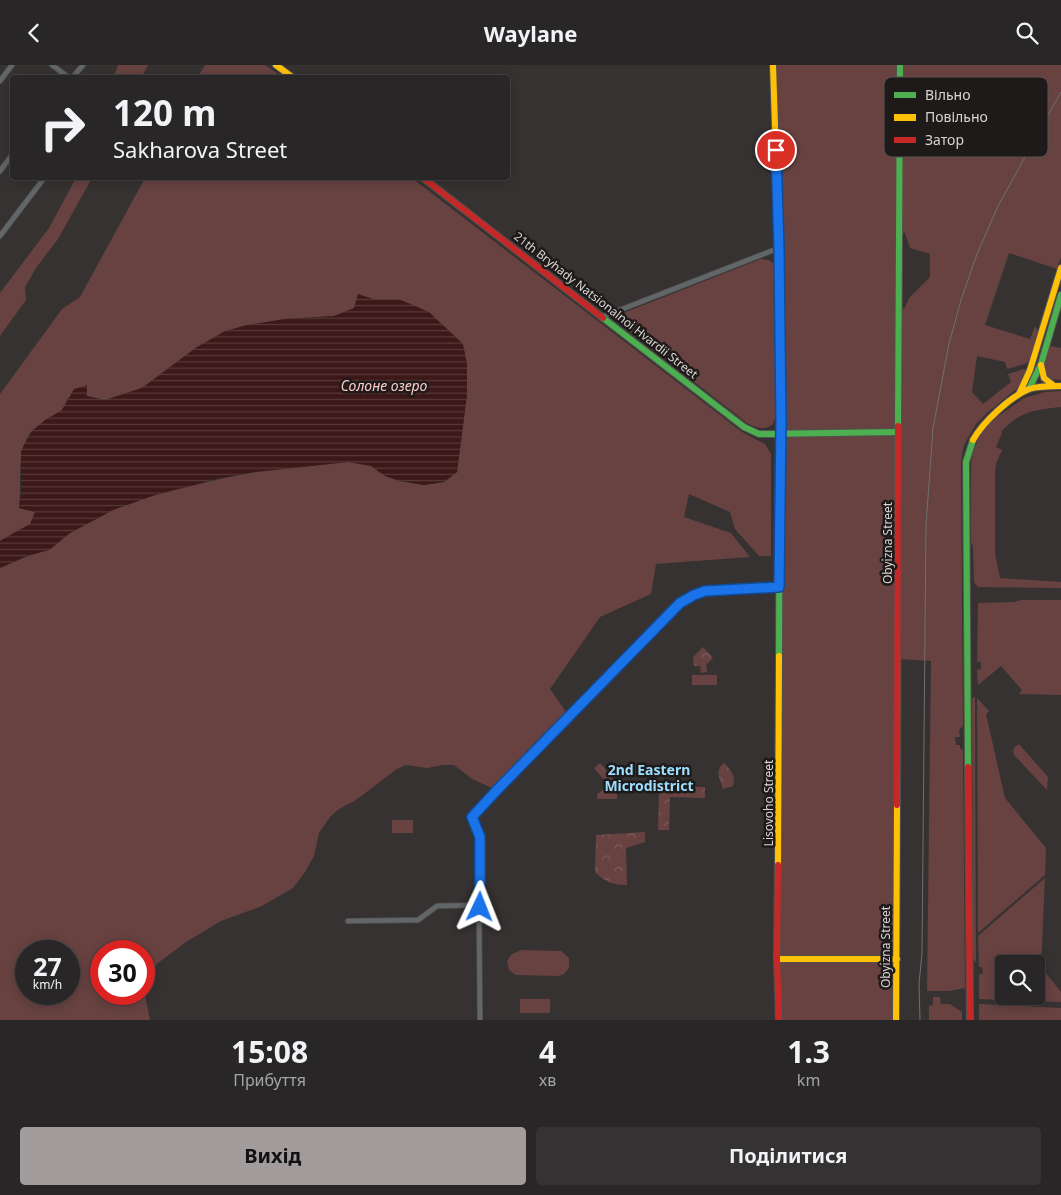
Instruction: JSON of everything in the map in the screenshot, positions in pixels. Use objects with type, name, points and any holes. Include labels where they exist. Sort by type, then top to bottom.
[{"type":"street","points":[[0,81],[12,65]]},
{"type":"street","points":[[52,65],[65,75]]},
{"type":"street","points":[[75,75],[83,65]]},
{"type":"street","points":[[276,65],[289,75]]},
{"type":"street","name":"Lisovoho Street","points":[[773,65],[779,248],[781,435],[778,1020]]},
{"type":"street","name":"Obyizna Street","points":[[896,1020],[899,157]]},
{"type":"street","points":[[0,171],[10,158]]},
{"type":"street","points":[[0,236],[43,180]]},
{"type":"street","name":"21th Bryhady Natsionalnoi Hvardii Street","points":[[426,180],[744,427],[759,434],[781,435],[898,432]]},
{"type":"street","points":[[602,317],[779,248]]},
{"type":"street","points":[[1018,395],[1030,370],[1061,268]]},
{"type":"street","points":[[1028,389],[1040,364],[1061,295]]},
{"type":"street","points":[[1040,364],[1044,378],[1050,384],[1059,386]]},
{"type":"street","points":[[970,1020],[966,462],[969,447],[979,429],[990,417],[1028,389],[1041,386],[1059,386]]},
{"type":"street","points":[[480,1020],[480,837],[472,817],[680,603],[705,591],[779,587]]},
{"type":"street","points":[[348,921],[418,920],[438,906],[480,905]]},
{"type":"street","points":[[777,959],[897,959]]},
{"type":"green space","points":[[118,65],[148,65],[143,75],[115,75]]},
{"type":"green space","points":[[205,65],[265,65],[279,75],[199,75]]},
{"type":"green space","points":[[773,65],[1061,65],[1061,257],[1057,269],[1009,253],[985,325],[1030,339],[1035,326],[1038,332],[1029,361],[1025,364],[1007,369],[1005,362],[977,356],[972,392],[983,404],[1011,382],[1008,374],[1024,369],[1026,371],[1019,387],[976,424],[964,445],[961,462],[963,726],[959,730],[960,737],[955,737],[956,745],[960,745],[960,748],[963,750],[965,988],[949,991],[927,991],[931,661],[899,659],[896,1020],[779,1020],[781,422]],"holes":[[[899,233],[905,233],[910,248],[930,254],[930,277],[909,298],[905,308],[899,310]]]},
{"type":"green space","points":[[75,180],[91,180],[58,239],[36,268],[25,287],[26,300],[0,336],[0,293],[49,228]]},
{"type":"green space","points":[[144,180],[415,180],[742,432],[765,444],[771,454],[771,556],[759,556],[735,529],[730,512],[689,494],[684,517],[731,533],[750,557],[656,564],[651,594],[600,617],[550,689],[569,716],[497,790],[472,779],[454,765],[427,768],[406,765],[397,769],[330,817],[319,833],[314,856],[293,888],[262,906],[221,921],[186,942],[155,966],[155,940],[90,940],[90,1005],[147,1005],[150,1020],[0,1020],[0,568],[31,555],[49,550],[70,533],[113,510],[155,495],[255,472],[349,462],[371,466],[385,476],[400,481],[424,485],[444,482],[457,472],[467,394],[399,299],[373,299],[358,295],[354,308],[334,316],[285,319],[243,326],[197,347],[142,388],[105,400],[87,396],[68,398],[63,409],[29,435],[22,451],[19,508],[36,512],[30,524],[0,541],[0,394],[62,309],[80,297]]},
{"type":"green space","points":[[761,259],[769,260],[774,264],[776,415],[773,424],[763,428],[747,423],[624,327],[623,321],[626,312]]},
{"type":"green space","points":[[1049,347],[1061,348],[1061,380],[1050,379],[1044,368]]},
{"type":"green space","points":[[1061,391],[1061,407],[1028,413],[1015,420],[1001,432],[996,447],[1002,450],[996,464],[995,475],[995,554],[1000,578],[1061,582],[1061,588],[978,587],[974,582],[973,546],[971,543],[971,463],[974,449],[984,429],[997,417],[1024,398],[1045,392]]},
{"type":"green space","points":[[1021,600],[1061,600],[1061,695],[1019,694],[1022,690],[1001,666],[978,685],[977,670],[981,669],[981,662],[977,662],[978,603],[1014,602]]},
{"type":"green space","points":[[703,647],[713,658],[706,665],[707,672],[701,673],[700,667],[702,666],[694,666],[693,657]]},
{"type":"green space","points":[[692,675],[717,675],[717,685],[692,685]]},
{"type":"green space","points":[[975,697],[976,962],[973,956],[972,698]]},
{"type":"green space","points":[[977,698],[989,711],[986,714],[1005,798],[1046,848],[1045,875],[978,933]]},
{"type":"green space","points":[[1019,744],[1048,777],[1047,790],[1014,755],[1014,748]]},
{"type":"green space","points":[[600,763],[617,783],[617,799],[597,799],[597,794],[606,788],[606,782],[594,768]]},
{"type":"green space","points":[[724,763],[732,773],[734,782],[733,786],[723,789],[718,772]]},
{"type":"green space","points":[[659,787],[705,787],[705,798],[670,797],[669,830],[658,830]]},
{"type":"green space","points":[[392,820],[413,820],[413,833],[392,833]]},
{"type":"green space","points":[[645,832],[645,842],[626,848],[627,885],[610,882],[595,872],[596,835]]},
{"type":"green space","points":[[1045,878],[1042,955],[995,955],[995,1000],[979,999],[979,974],[983,974],[982,967],[979,967],[978,936]]},
{"type":"green space","points":[[521,950],[561,951],[569,958],[569,968],[564,974],[558,976],[516,975],[509,970],[507,961],[512,954]]},
{"type":"green space","points":[[1045,972],[1061,992],[1061,1002],[1045,1001]]},
{"type":"green space","points":[[933,997],[940,997],[941,1004],[950,1004],[962,1012],[962,1020],[929,1020],[929,1006],[933,1005]]},
{"type":"green space","points":[[520,999],[550,999],[550,1013],[520,1013]]},
{"type":"green space","points":[[979,1004],[1061,1008],[1061,1020],[979,1020]]},
{"type":"water","name":"Солоне озеро","points":[[358,294],[373,299],[399,299],[429,312],[463,344],[467,364],[467,394],[457,472],[444,482],[424,485],[400,481],[385,476],[371,466],[348,462],[255,472],[216,479],[155,495],[113,510],[70,533],[49,550],[26,556],[0,568],[0,541],[30,524],[35,512],[19,508],[21,451],[31,432],[45,420],[62,410],[74,389],[87,385],[87,396],[105,400],[142,388],[197,347],[225,331],[247,325],[285,319],[334,316],[354,308]]},
{"type":"tram line","points":[[1048,116],[1061,92]]},
{"type":"tram line","points":[[920,1020],[926,525],[933,428],[949,344],[961,300],[977,254],[998,206],[1025,157]]},
{"type":"traffic: fast","points":[[900,65],[900,77]]},
{"type":"traffic: fast","points":[[898,426],[899,157]]},
{"type":"traffic: fast","points":[[1029,389],[1041,364],[1061,295]]},
{"type":"traffic: fast","points":[[603,318],[744,427],[759,434],[898,432]]},
{"type":"traffic: fast","points":[[779,656],[780,348]]},
{"type":"traffic: fast","points":[[968,767],[966,462],[973,440]]},
{"type":"traffic: slow","points":[[276,65],[289,75]]},
{"type":"traffic: slow","points":[[773,65],[780,348]]},
{"type":"traffic: slow","points":[[1019,394],[1030,370],[1061,268]]},
{"type":"traffic: slow","points":[[1041,365],[1044,378],[1053,385]]},
{"type":"traffic: slow","points":[[973,440],[990,418],[1022,393],[1037,387],[1061,386]]},
{"type":"traffic: slow","points":[[778,865],[779,656]]},
{"type":"traffic: slow","points":[[896,1020],[897,805]]},
{"type":"traffic: slow","points":[[777,959],[897,959]]},
{"type":"traffic: jam","points":[[426,180],[603,318]]},
{"type":"traffic: jam","points":[[897,805],[898,426]]},
{"type":"traffic: jam","points":[[968,767],[970,1020]]},
{"type":"traffic: jam","points":[[778,865],[777,959],[779,1020]]},
{"type":"district","name":"2nd Eastern Microdistrict","points":[[649,778]]},
{"type":"route","points":[[480,907],[480,837],[472,817],[497,790],[680,603],[705,591],[779,587],[781,422],[776,150]]}]
